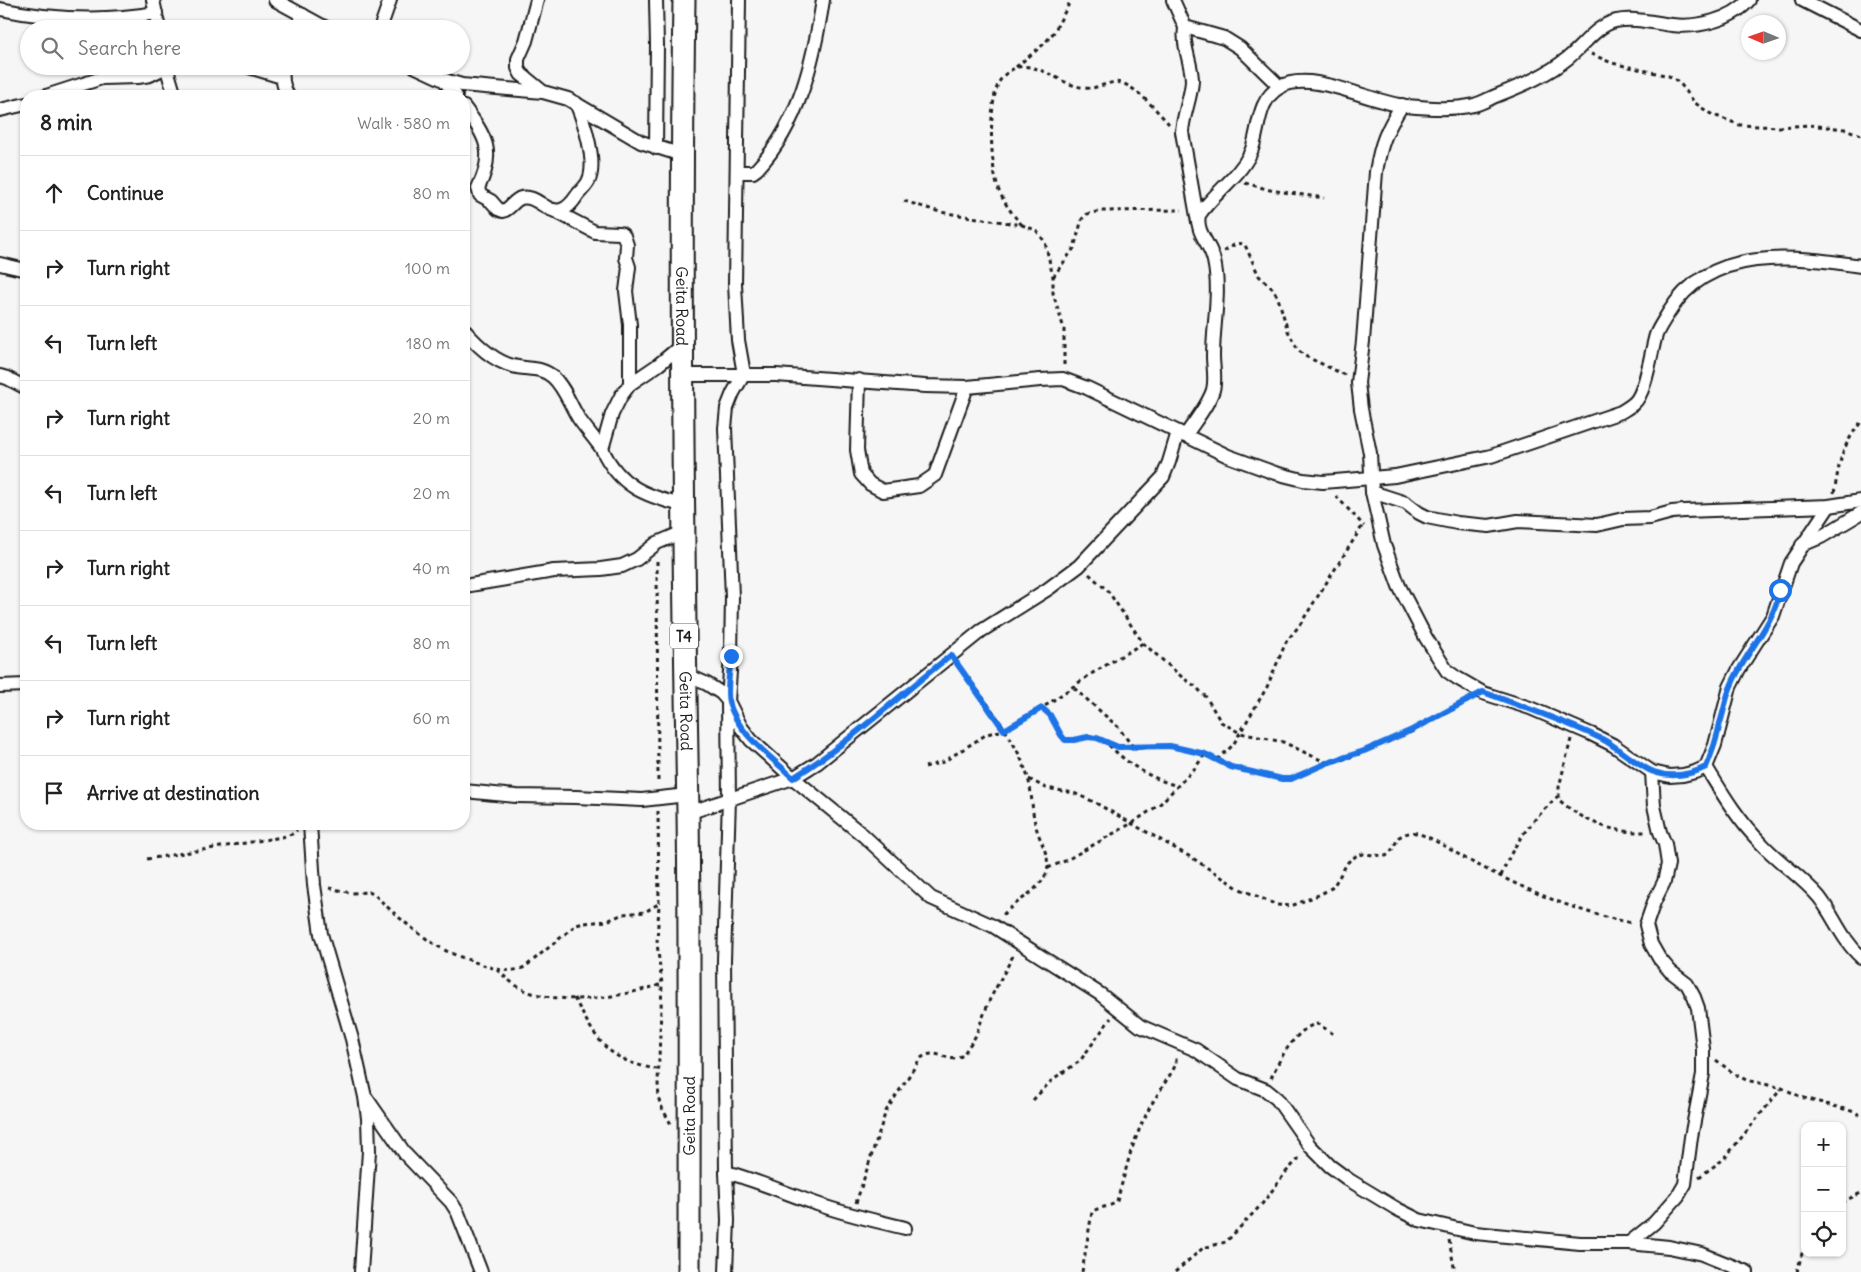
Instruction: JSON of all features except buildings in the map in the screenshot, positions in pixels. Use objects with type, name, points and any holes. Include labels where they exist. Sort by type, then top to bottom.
[{"type":"highway","name":"Geita Road","points":[[684,0],[682,505],[688,804],[689,1272]]},
{"type":"street","points":[[152,0],[157,20]]},
{"type":"street","points":[[275,0],[312,20]]},
{"type":"street","points":[[383,20],[390,0]]},
{"type":"street","points":[[537,0],[526,41],[518,60],[518,68],[521,74],[543,92]]},
{"type":"street","points":[[656,0],[656,148]]},
{"type":"street","points":[[726,1272],[728,1220],[724,960],[729,798],[728,701],[732,597],[725,428],[727,408],[744,374],[736,309],[739,0]]},
{"type":"street","points":[[738,172],[753,172],[757,169],[784,135],[800,98],[814,49],[823,0]]},
{"type":"street","points":[[470,791],[516,796],[658,799],[688,804],[729,798],[793,778],[845,742],[981,631],[1048,589],[1079,566],[1162,477],[1182,434],[1213,390],[1215,374],[1213,355],[1218,295],[1214,256],[1199,230],[1184,144],[1183,118],[1192,84],[1190,66],[1184,45],[1185,27],[1173,0]]},
{"type":"street","points":[[1196,216],[1233,178],[1251,152],[1263,108],[1269,98],[1280,87],[1312,82],[1332,86],[1364,97],[1402,105],[1435,108],[1474,105],[1528,83],[1557,66],[1579,49],[1603,26],[1615,21],[1631,20],[1675,26],[1701,24],[1723,18],[1749,0]]},
{"type":"street","points":[[1802,0],[1861,30]]},
{"type":"street","points":[[0,9],[54,18],[81,19],[156,13]]},
{"type":"street","points":[[301,20],[303,15]]},
{"type":"street","points":[[1185,27],[1224,38],[1240,48],[1280,87]]},
{"type":"street","points":[[65,90],[102,78],[146,75]]},
{"type":"street","points":[[168,75],[173,90]]},
{"type":"street","points":[[283,75],[285,90]]},
{"type":"street","points":[[433,75],[462,85],[543,92],[568,99],[624,133],[656,148],[682,155]]},
{"type":"street","points":[[444,80],[452,90]]},
{"type":"street","points":[[553,210],[562,210],[571,204],[589,181],[590,144],[585,124],[576,103]]},
{"type":"street","points":[[0,110],[20,105]]},
{"type":"street","points":[[1402,105],[1380,146],[1376,172],[1364,331],[1358,383],[1370,453],[1371,486],[1390,562],[1399,586],[1426,638],[1447,671],[1483,692],[1530,708],[1613,745],[1652,772],[1670,776],[1695,772],[1706,767],[1715,745],[1730,687],[1772,616],[1791,563],[1829,506]]},
{"type":"street","points":[[470,115],[480,129],[487,144],[489,156],[485,175],[478,188],[480,195],[491,201],[503,212],[519,198],[534,199],[594,232],[620,233],[624,236],[629,267],[626,291],[630,325],[630,384]]},
{"type":"street","points":[[682,375],[744,374],[967,387],[1063,379],[1087,388],[1228,456],[1274,473],[1303,480],[1371,486],[1423,471],[1490,456],[1621,412],[1635,402],[1644,384],[1657,332],[1679,297],[1699,279],[1723,268],[1753,260],[1784,258],[1823,260],[1861,266]]},
{"type":"street","points":[[0,264],[20,269]]},
{"type":"street","points":[[470,337],[497,360],[513,366],[540,369],[552,376],[566,395],[579,419],[602,449],[609,464],[621,477],[652,498],[682,505]]},
{"type":"street","points":[[602,449],[612,414],[621,396],[630,384],[658,365],[682,345]]},
{"type":"street","points":[[0,376],[20,385]]},
{"type":"street","points":[[859,380],[857,450],[861,474],[870,484],[884,491],[919,486],[935,475],[941,464],[967,387]]},
{"type":"street","points":[[1371,486],[1406,503],[1427,517],[1457,523],[1489,526],[1518,521],[1596,524],[1623,519],[1650,518],[1672,512],[1829,506],[1861,501]]},
{"type":"street","points":[[1802,545],[1821,537],[1861,513]]},
{"type":"street","points":[[470,585],[531,573],[622,566],[636,559],[657,543],[683,532]]},
{"type":"street","points":[[685,674],[721,693],[728,701],[741,727],[751,740],[793,778],[864,836],[931,898],[993,926],[1021,943],[1119,1008],[1140,1026],[1196,1050],[1238,1079],[1266,1090],[1277,1099],[1310,1146],[1330,1166],[1397,1209],[1419,1220],[1446,1228],[1475,1233],[1580,1243],[1629,1243],[1669,1247],[1702,1254],[1747,1272]]},
{"type":"street","points":[[0,686],[20,685]]},
{"type":"street","points":[[1706,767],[1746,827],[1761,844],[1820,899],[1846,939],[1861,957]]},
{"type":"street","points":[[1629,1243],[1659,1218],[1678,1196],[1685,1184],[1691,1137],[1703,1074],[1703,1049],[1698,1008],[1694,997],[1687,984],[1670,971],[1659,958],[1651,944],[1646,925],[1654,902],[1664,882],[1668,864],[1665,844],[1654,806],[1652,772]]},
{"type":"street","points":[[306,830],[321,934],[352,1039],[368,1118],[369,1151],[361,1272]]},
{"type":"street","points":[[365,1097],[406,1155],[452,1202],[481,1272]]},
{"type":"street","points":[[726,1172],[758,1181],[819,1205],[905,1228]]},
{"type":"path","points":[[1022,225],[1012,214],[998,189],[994,171],[992,128],[995,92],[1000,81],[1044,44],[1054,32],[1071,0]]},
{"type":"path","points":[[1579,49],[1612,63],[1669,76],[1679,82],[1695,103],[1711,114],[1740,125],[1779,127],[1809,125],[1845,129],[1861,135]]},
{"type":"path","points":[[1013,69],[1022,66],[1031,67],[1074,86],[1084,88],[1116,82],[1126,84],[1171,126],[1184,144]]},
{"type":"path","points":[[1233,178],[1270,190],[1324,198]]},
{"type":"path","points":[[904,201],[940,212],[1022,225],[1036,230],[1045,242],[1053,277],[1053,293],[1064,328],[1063,379]]},
{"type":"path","points":[[1053,277],[1074,248],[1082,219],[1087,214],[1101,211],[1196,216]]},
{"type":"path","points":[[1214,256],[1235,244],[1242,243],[1245,245],[1259,276],[1278,298],[1288,331],[1298,350],[1305,356],[1336,370],[1358,383]]},
{"type":"path","points":[[1829,506],[1834,492],[1838,465],[1847,440],[1861,422]]},
{"type":"path","points":[[1323,482],[1367,531]]},
{"type":"path","points":[[1217,760],[1233,745],[1267,687],[1286,642],[1299,626],[1363,525]]},
{"type":"path","points":[[657,543],[657,952],[662,984],[657,1069],[659,1100],[663,1110],[669,1122],[689,1138]]},
{"type":"path","points":[[1079,566],[1108,591],[1143,643],[1206,697],[1221,722],[1240,733],[1283,742],[1327,763]]},
{"type":"path","points":[[925,767],[943,762],[980,738],[1004,730],[1074,688],[1091,674],[1143,643]]},
{"type":"path","points":[[951,655],[1004,730],[1020,757],[1029,779],[1032,810],[1046,855],[1048,868],[1045,875],[1034,888],[1008,908],[993,926]]},
{"type":"path","points":[[1074,688],[1118,727],[1134,747]]},
{"type":"path","points":[[1042,708],[1050,715],[1065,740],[1088,737],[1097,738],[1118,747],[1170,746],[1205,754],[1231,767],[1282,779],[1297,777],[1327,763],[1364,751],[1412,730],[1483,692]]},
{"type":"path","points":[[1501,876],[1521,835],[1558,796],[1573,726]]},
{"type":"path","points":[[1108,744],[1128,762],[1154,778],[1179,786]]},
{"type":"path","points":[[1048,868],[1065,861],[1132,823],[1159,805],[1179,786],[1205,754]]},
{"type":"path","points":[[1029,779],[1046,788],[1085,797],[1194,859],[1238,888],[1277,906],[1291,906],[1321,894],[1333,887],[1348,862],[1356,856],[1363,854],[1386,856],[1390,853],[1398,837],[1410,832],[1425,836],[1545,898],[1616,920],[1646,925]]},
{"type":"path","points":[[1558,796],[1559,800],[1567,807],[1600,826],[1618,830],[1660,832]]},
{"type":"path","points":[[146,859],[282,837],[298,830]]},
{"type":"path","points":[[314,886],[352,893],[369,892],[442,949],[497,970],[519,987],[532,993],[574,998],[623,995],[662,984]]},
{"type":"path","points":[[497,970],[517,970],[525,967],[576,925],[607,921],[623,914],[645,912],[658,904]]},
{"type":"path","points":[[852,1215],[886,1111],[920,1059],[925,1055],[939,1054],[956,1059],[969,1048],[990,999],[1021,943]]},
{"type":"path","points":[[574,998],[594,1034],[604,1047],[628,1062],[657,1069]]},
{"type":"path","points":[[1033,1100],[1053,1079],[1080,1062],[1119,1008]]},
{"type":"path","points":[[1266,1090],[1283,1054],[1291,1043],[1309,1027],[1318,1024],[1335,1035]]},
{"type":"path","points":[[1082,1272],[1092,1212],[1112,1206],[1117,1201],[1131,1151],[1142,1125],[1151,1105],[1176,1064],[1176,1056],[1169,1038]]},
{"type":"path","points":[[1703,1049],[1733,1073],[1746,1080],[1782,1088],[1801,1097],[1855,1112],[1861,1116]]},
{"type":"path","points":[[1685,1184],[1710,1171],[1724,1159],[1782,1088]]},
{"type":"path","points":[[1175,1272],[1203,1248],[1226,1242],[1262,1204],[1286,1172],[1310,1146]]},
{"type":"path","points":[[1846,1200],[1861,1193]]},
{"type":"path","points":[[1446,1228],[1455,1272]]},
{"type":"path","points":[[1797,1272],[1801,1257]]},
{"type":"route","points":[[731,656],[728,701],[734,716],[751,740],[793,778],[845,742],[951,655],[1004,730],[1042,708],[1050,715],[1065,740],[1088,737],[1097,738],[1118,747],[1170,746],[1187,749],[1205,754],[1231,767],[1282,779],[1297,777],[1314,768],[1347,758],[1384,743],[1483,692],[1530,708],[1591,734],[1613,745],[1652,772],[1670,776],[1695,772],[1706,767],[1715,745],[1730,687],[1739,669],[1768,625],[1777,605],[1780,590]]}]
